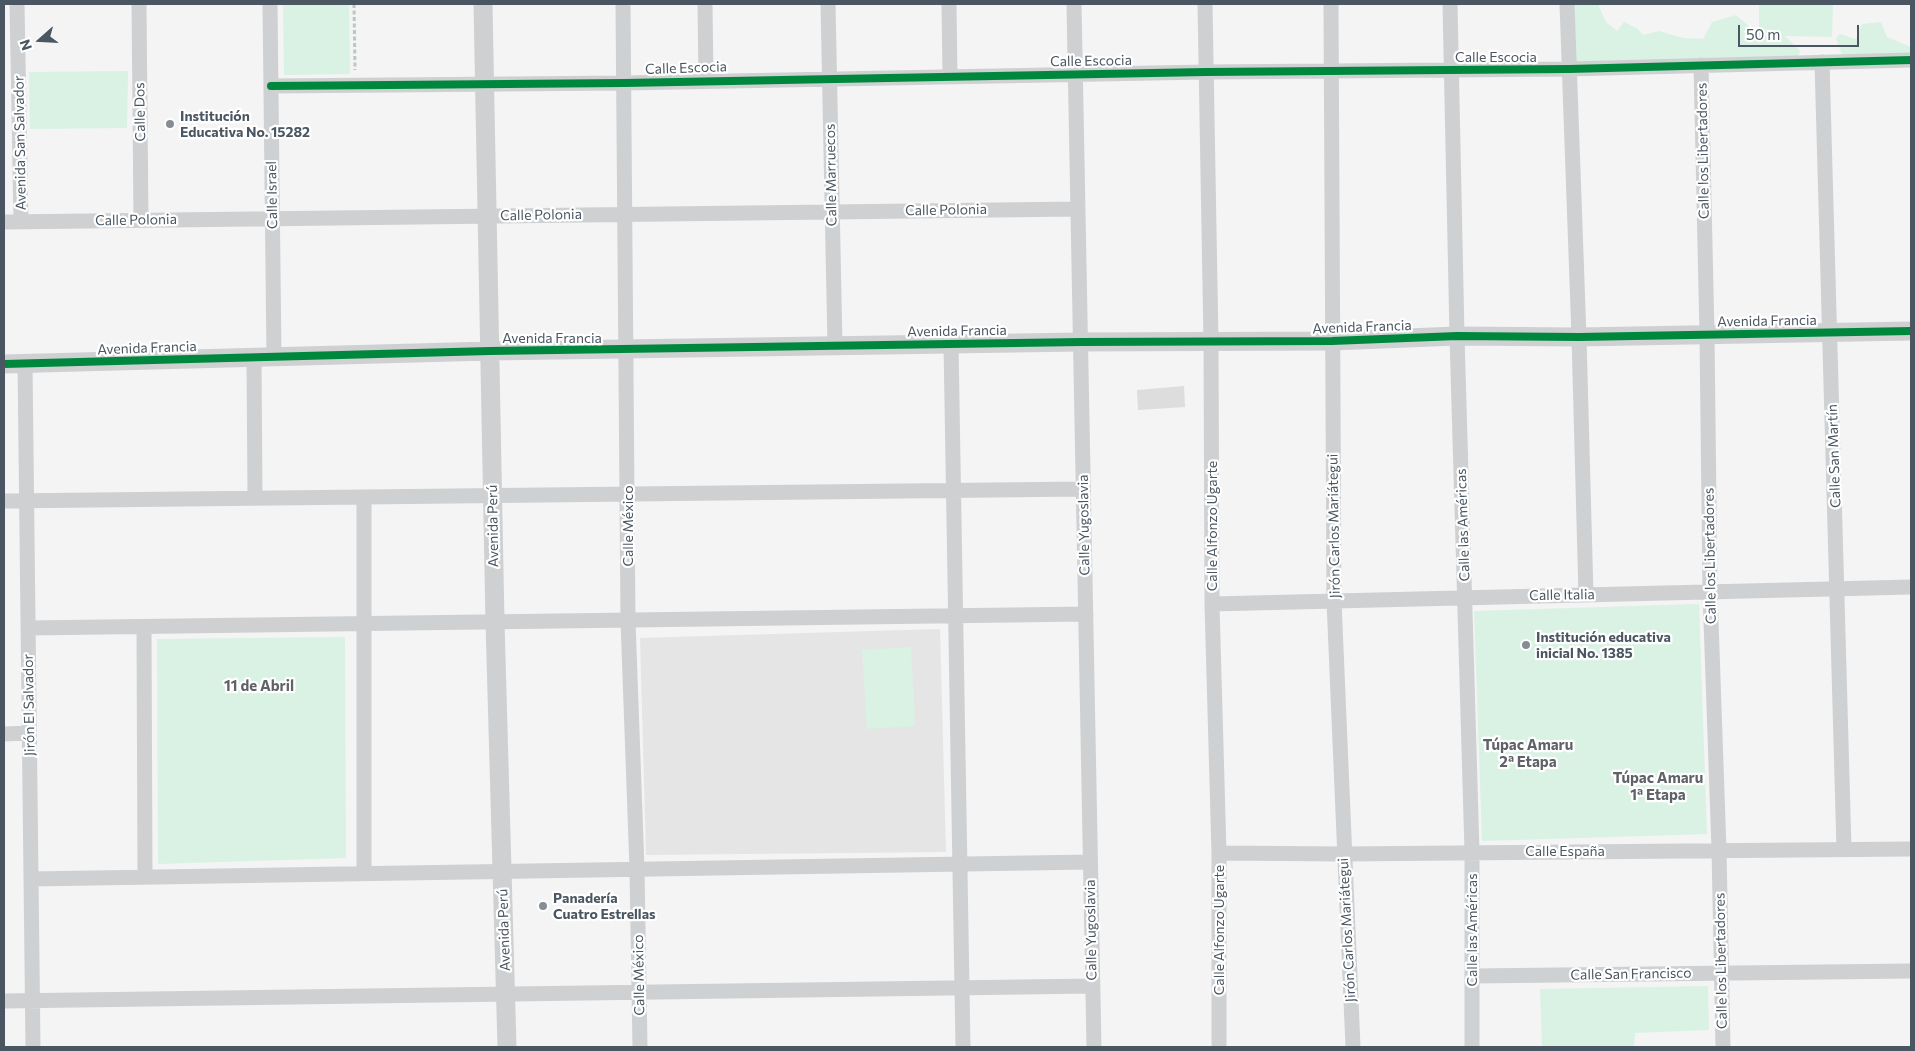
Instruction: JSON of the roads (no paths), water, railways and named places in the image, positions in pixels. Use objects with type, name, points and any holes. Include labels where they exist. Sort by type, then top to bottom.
[{"type":"street","name":"Avenida San Salvador","points":[[17,4],[21,222]]},
{"type":"street","name":"Calle Dos","points":[[139,4],[141,220]]},
{"type":"street","name":"Calle Israel","points":[[270,4],[274,357]]},
{"type":"street","name":"Avenida Perú","points":[[483,4],[495,622],[507,1047]]},
{"type":"street","name":"Calle México","points":[[623,4],[628,621],[637,869],[640,1047]]},
{"type":"street","points":[[705,4],[706,80]]},
{"type":"street","name":"Calle Marruecos","points":[[828,4],[835,346]]},
{"type":"street","points":[[949,4],[950,76]]},
{"type":"street","name":"Calle Yugoslavia","points":[[1074,4],[1094,1047]]},
{"type":"street","name":"Calle Alfonzo Ugarte","points":[[1205,4],[1211,341],[1212,604],[1219,853],[1218,1047]]},
{"type":"street","name":"Jirón Carlos Mariátegui","points":[[1331,4],[1334,601],[1353,1047]]},
{"type":"street","name":"Calle las Américas","points":[[1450,4],[1457,336],[1472,852],[1472,1047]]},
{"type":"street","points":[[1567,4],[1586,595]]},
{"type":"street","name":"Calle Escocia","points":[[271,86],[485,85],[1206,72],[1569,69],[1911,60]]},
{"type":"street","name":"Calle San Martín","points":[[1822,62],[1844,849]]},
{"type":"street","name":"Calle los Libertadores","points":[[1701,65],[1710,592],[1719,850],[1723,1047]]},
{"type":"street","name":"Calle Polonia","points":[[4,222],[1078,209]]},
{"type":"street","name":"Avenida Francia","points":[[4,364],[490,351],[1080,342],[1332,341],[1457,336],[1579,337],[1911,331]]},
{"type":"street","points":[[951,344],[963,1047]]},
{"type":"street","points":[[254,358],[256,498]]},
{"type":"street","name":"Jirón El Salvador","points":[[25,364],[33,1047]]},
{"type":"street","points":[[4,501],[1083,489]]},
{"type":"street","points":[[364,497],[364,873]]},
{"type":"street","name":"Calle Italia","points":[[1212,604],[1911,587]]},
{"type":"street","points":[[28,628],[1086,614]]},
{"type":"street","points":[[144,627],[145,877]]},
{"type":"street","points":[[4,734],[29,734]]},
{"type":"street","name":"Calle España","points":[[1219,853],[1344,854],[1911,849]]},
{"type":"street","points":[[31,879],[1090,862]]},
{"type":"street","name":"Calle San Francisco","points":[[1472,976],[1911,971]]},
{"type":"street","points":[[4,1001],[1092,986]]},
{"type":"place","name":"Institución Educativa No. 15282","points":[[170,124]]},
{"type":"place","name":"Institución educativa inicial No. 1385","points":[[1526,645]]},
{"type":"place","name":"Panadería Cuatro Estrellas","points":[[543,906]]},
{"type":"district","name":"11 de Abril","points":[[259,686]]},
{"type":"district","name":"Túpac Amaru 2ª Etapa","points":[[1528,754]]},
{"type":"district","name":"Túpac Amaru 1ª Etapa","points":[[1658,786]]}]
